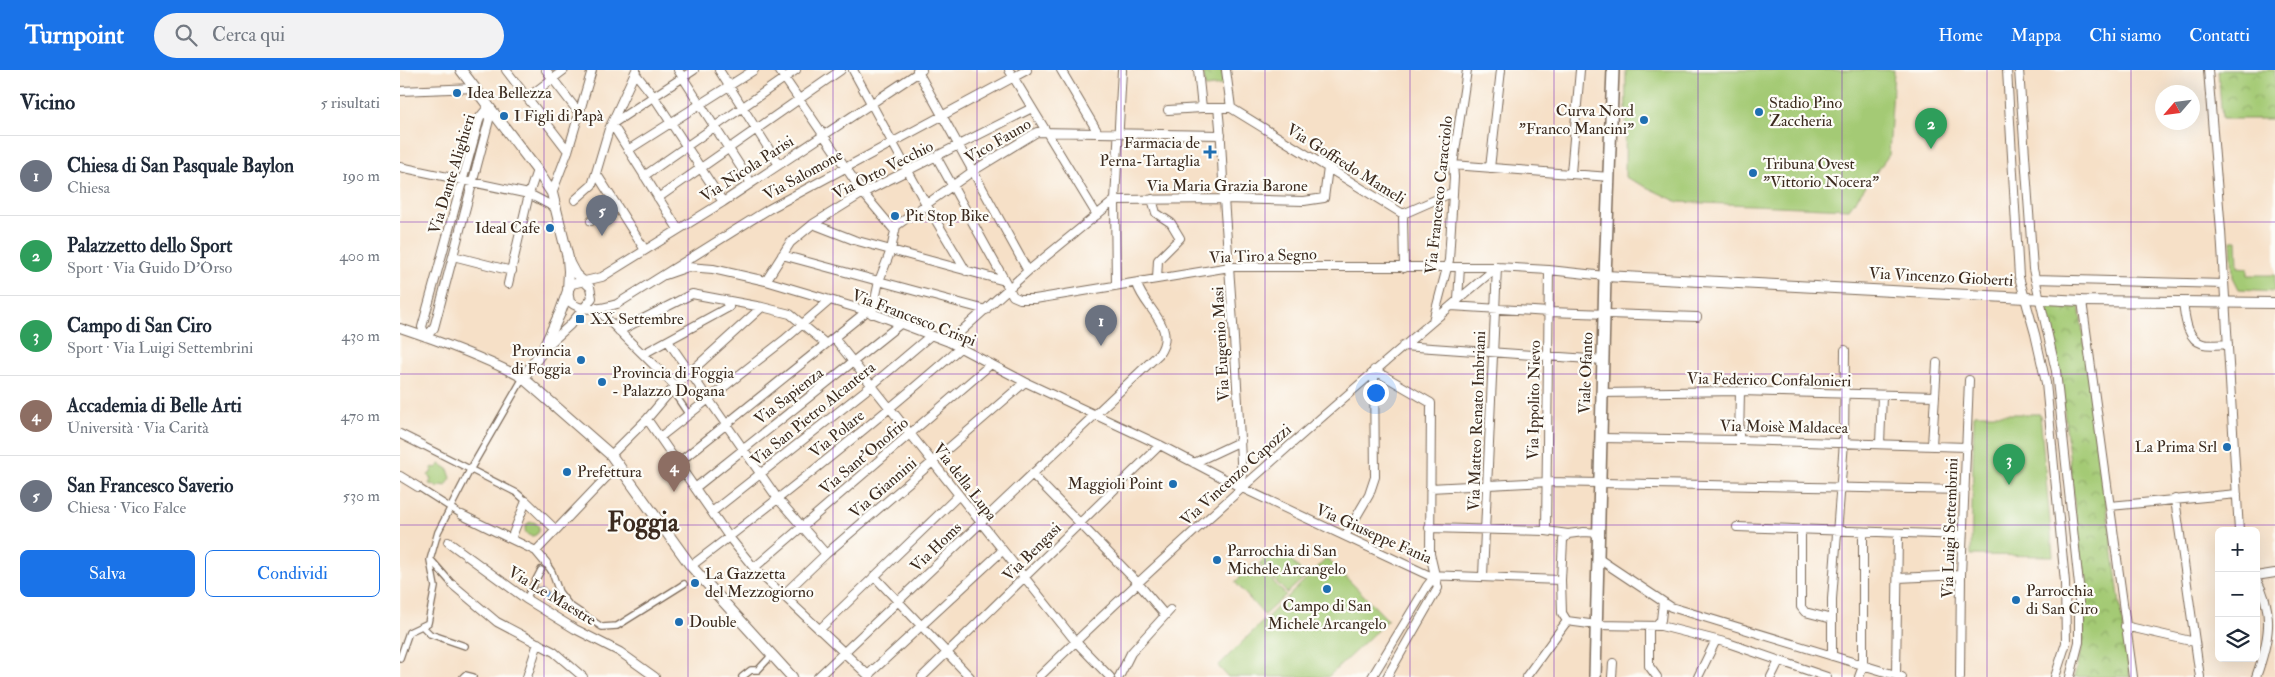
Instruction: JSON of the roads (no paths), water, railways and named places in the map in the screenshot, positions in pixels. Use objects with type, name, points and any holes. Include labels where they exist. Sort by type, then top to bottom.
[{"type":"main road","name":"Viale Ofanto","points":[[1595,677],[1600,533],[1600,438],[1613,70]]},
{"type":"street","points":[[461,70],[537,170],[552,193],[568,258],[568,299],[573,305],[596,308],[673,388],[689,415]]},
{"type":"street","points":[[506,70],[568,151]]},
{"type":"street","points":[[546,70],[579,114]]},
{"type":"street","points":[[527,98],[564,70]]},
{"type":"street","points":[[552,193],[568,151],[592,70]]},
{"type":"street","points":[[612,124],[654,97],[681,74],[694,70]]},
{"type":"street","points":[[719,70],[779,165]]},
{"type":"street","points":[[628,150],[754,70]]},
{"type":"street","points":[[678,463],[826,344],[870,313],[879,281],[891,250],[895,231],[863,194],[779,70]]},
{"type":"street","points":[[644,176],[796,70]]},
{"type":"street","points":[[658,198],[841,70]]},
{"type":"street","points":[[853,70],[926,204],[966,271]]},
{"type":"street","name":"Via Salomone","points":[[596,308],[617,304],[769,209],[942,116],[1011,74],[1027,70]]},
{"type":"street","points":[[1061,70],[1097,131]]},
{"type":"street","points":[[1116,286],[1115,200],[1122,70]]},
{"type":"street","points":[[1198,70],[1202,108]]},
{"type":"street","points":[[1168,110],[1231,108],[1226,70]]},
{"type":"street","name":"Via Francesco Caracciolo","points":[[1433,321],[1448,267],[1454,177],[1453,165],[1467,70]]},
{"type":"street","points":[[1490,168],[1501,70]]},
{"type":"street","points":[[1571,174],[1580,70]]},
{"type":"street","points":[[2007,70],[2019,277],[2046,383],[2065,582],[2066,643],[2055,677]]},
{"type":"street","points":[[2020,70],[2033,269],[2056,371],[2079,585],[2079,642],[2070,677]]},
{"type":"street","points":[[2208,70],[2240,527]]},
{"type":"street","points":[[636,71],[723,202]]},
{"type":"street","points":[[574,200],[592,185],[612,124],[636,71]]},
{"type":"street","points":[[919,71],[1028,271]]},
{"type":"street","name":"Via Nicola Parisi","points":[[584,282],[602,277],[723,202],[919,71]]},
{"type":"street","points":[[681,74],[751,183]]},
{"type":"street","points":[[1011,74],[1097,215]]},
{"type":"street","points":[[400,91],[475,88]]},
{"type":"street","name":"Via Dante Alighieri","points":[[488,107],[489,120],[434,328],[426,337],[422,327],[480,117],[488,107]]},
{"type":"street","name":"Via Orto Vecchio","points":[[766,281],[790,243],[812,224],[863,194],[1032,108]]},
{"type":"street","name":"Via Eugenio Masi","points":[[1218,108],[1222,135],[1224,199],[1241,442],[1242,488]]},
{"type":"street","name":"Via Goffredo Mameli","points":[[1231,108],[1403,214],[1404,268]]},
{"type":"street","points":[[612,124],[678,229]]},
{"type":"street","name":"Vico Fauno","points":[[895,231],[896,226],[926,204],[974,171],[1038,132],[1097,131],[1222,135]]},
{"type":"street","points":[[937,158],[951,187],[1007,284]]},
{"type":"street","points":[[1453,165],[1610,176]]},
{"type":"street","points":[[400,167],[529,194],[554,207]]},
{"type":"street","name":"Via Maria Grazia Barone","points":[[1115,200],[1224,199],[1304,202],[1324,198],[1328,168]]},
{"type":"street","points":[[508,284],[529,194],[537,170]]},
{"type":"street","points":[[596,173],[645,250]]},
{"type":"street","points":[[1403,214],[1452,193]]},
{"type":"street","points":[[949,342],[986,310],[1007,284],[1028,271],[1115,200]]},
{"type":"street","points":[[1152,200],[1156,213],[1171,223],[1180,238],[1158,260],[1157,279]]},
{"type":"street","points":[[591,221],[615,203]]},
{"type":"street","name":"Via Tiro a Segno","points":[[812,224],[854,240],[1007,284],[1014,296],[1035,299],[1057,294],[1137,284],[1230,267],[1460,267],[1550,270],[1605,276]]},
{"type":"street","points":[[782,255],[986,310]]},
{"type":"street","points":[[453,256],[512,271]]},
{"type":"street","points":[[400,655],[409,632],[415,628],[423,628],[428,624],[435,587],[430,560],[438,532],[470,470],[523,378],[543,350],[574,320],[584,306],[591,302],[593,294],[590,287],[576,274],[568,258]]},
{"type":"street","name":"Via Francesco Crispi","points":[[665,274],[688,267],[714,269],[766,281],[870,313],[949,342],[1025,382],[1160,446],[1242,488]]},
{"type":"street","points":[[1460,267],[1454,303],[1495,309],[1697,317]]},
{"type":"street","name":"Via Vincenzo Capozzi","points":[[1039,677],[1137,582],[1374,370],[1497,268]]},
{"type":"street","name":"Via Matteo Renato Imbriani","points":[[1483,576],[1497,268]]},
{"type":"street","name":"Via Ippolito Nievo","points":[[1546,531],[1550,270]]},
{"type":"street","name":"Via Vincenzo Gioberti","points":[[1605,276],[2039,297],[2082,301],[2275,303]]},
{"type":"street","name":"Via Vincenzo Gioberti","points":[[2035,279],[2224,284]]},
{"type":"street","points":[[543,350],[572,284],[584,282]]},
{"type":"street","name":"Via Homs","points":[[818,677],[1160,354],[1166,340],[1161,320],[1141,296],[1137,284]]},
{"type":"street","points":[[619,331],[692,294],[762,306],[790,314],[826,344]]},
{"type":"street","points":[[642,354],[730,307],[724,300]]},
{"type":"street","points":[[660,438],[829,301]]},
{"type":"street","points":[[2082,301],[2133,677]]},
{"type":"street","points":[[2183,302],[2186,323],[2192,337],[2203,344],[2228,344]]},
{"type":"street","points":[[612,455],[688,373],[762,306]]},
{"type":"street","name":"Via Sapienza","points":[[695,488],[899,325]]},
{"type":"street","points":[[400,328],[523,378],[612,455],[691,566],[792,677]]},
{"type":"street","name":"Via San Pietro Alcantera","points":[[712,512],[871,386],[930,336]]},
{"type":"street","name":"Via della Lupa","points":[[834,338],[1076,642],[1110,677]]},
{"type":"street","points":[[668,341],[688,373],[778,500],[826,554]]},
{"type":"street","points":[[1403,346],[1603,360]]},
{"type":"street","name":"Via Polare","points":[[691,566],[778,500],[890,409],[960,348]]},
{"type":"street","points":[[1832,656],[1832,619],[1844,442],[1845,350]]},
{"type":"street","points":[[1932,445],[1937,363]]},
{"type":"street","name":"Via Sant'Onofrio","points":[[754,568],[991,364]]},
{"type":"street","points":[[1374,370],[1431,403],[1430,554],[1438,588],[1387,677]]},
{"type":"street","points":[[1345,536],[1368,495],[1375,477],[1374,370]]},
{"type":"street","name":"Via Luigi Settembrini","points":[[1960,677],[1962,534],[1969,380]]},
{"type":"street","name":"Via Giannini","points":[[782,596],[826,554],[1025,382]]},
{"type":"street","points":[[1739,440],[1740,391]]},
{"type":"street","name":"Via Federico Confalonieri","points":[[1602,393],[1740,391],[1935,396]]},
{"type":"street","points":[[1880,443],[1882,396]]},
{"type":"street","points":[[647,419],[728,537],[754,568],[869,676],[1002,551]]},
{"type":"street","points":[[400,434],[517,494],[555,529]]},
{"type":"street","name":"Via Moisè Maldacea","points":[[1600,438],[1844,442],[1967,447]]},
{"type":"street","points":[[1194,463],[1241,442]]},
{"type":"street","name":"Via Bengasi","points":[[922,677],[1160,446]]},
{"type":"street","points":[[536,551],[619,464]]},
{"type":"street","points":[[1032,474],[1168,613],[1131,653],[1119,677]]},
{"type":"street","points":[[400,476],[462,515],[536,551],[552,572],[559,592],[569,605],[602,626],[617,626],[684,584]]},
{"type":"street","points":[[1430,488],[1547,482],[1965,490]]},
{"type":"street","points":[[2055,484],[2068,483]]},
{"type":"street","name":"Via Giuseppe Fania","points":[[1242,488],[1428,575],[1561,580]]},
{"type":"street","points":[[2110,506],[2237,494]]},
{"type":"street","points":[[819,630],[958,496]]},
{"type":"street","points":[[2175,499],[2200,677]]},
{"type":"street","points":[[511,539],[526,501]]},
{"type":"street","points":[[2058,507],[2070,506]]},
{"type":"street","points":[[1738,527],[1898,534],[1962,534]]},
{"type":"street","points":[[1430,528],[1486,531],[1546,531],[1568,534],[1600,533]]},
{"type":"street","points":[[1801,530],[1801,608],[1806,612],[1832,619]]},
{"type":"street","name":"Via Le Maestre","points":[[438,532],[448,542],[526,599],[575,629],[620,652],[652,676]]},
{"type":"street","points":[[1859,677],[1863,666],[1864,532]]},
{"type":"street","points":[[1568,534],[1563,540],[1561,580],[1562,614],[1567,621],[1597,625],[1652,626],[1716,640],[1827,677]]},
{"type":"street","points":[[1599,559],[1671,607],[1899,676],[1898,534]]},
{"type":"street","points":[[430,560],[453,585],[497,622],[554,652],[583,677]]},
{"type":"street","points":[[526,599],[541,570]]},
{"type":"street","points":[[2260,577],[2275,573]]},
{"type":"street","points":[[1898,578],[1961,575]]},
{"type":"street","points":[[874,576],[970,677]]},
{"type":"street","points":[[1372,677],[1435,576]]},
{"type":"street","points":[[2256,677],[2274,624],[2271,598],[2260,583]]},
{"type":"street","points":[[2266,590],[2275,592]]},
{"type":"street","points":[[1652,626],[1661,620],[1663,602]]},
{"type":"street","points":[[1526,677],[1567,621]]},
{"type":"street","points":[[1652,626],[1649,666],[1657,677]]},
{"type":"street","points":[[2125,626],[2195,642]]},
{"type":"street","points":[[423,628],[430,634],[465,646]]},
{"type":"street","points":[[1698,677],[1716,640]]},
{"type":"street","points":[[527,677],[538,643]]},
{"type":"street","points":[[742,677],[751,670],[758,670],[771,656]]},
{"type":"street","points":[[1771,677],[1779,661]]},
{"type":"street","points":[[1612,677],[1613,663]]},
{"type":"street","points":[[758,670],[760,677]]},
{"type":"street","points":[[464,676],[473,677]]},
{"type":"water","points":[[542,591],[549,597],[546,606],[536,592]]},
{"type":"place","name":"Idea Bellezza","points":[[457,93]]},
{"type":"place","name":"Stadio Pino Zaccheria","points":[[1759,112]]},
{"type":"place","name":"I Figli di Papà","points":[[504,116]]},
{"type":"place","name":"Curva Nord \"Franco Mancini\"","points":[[1644,120]]},
{"type":"place","name":"Palazzetto dello Sport","points":[[1931,149]]},
{"type":"place","name":"Farmacia de Perna-Tartaglia","points":[[1210,152]]},
{"type":"place","name":"Tribuna Ovest \"Vittorio Nocera\"","points":[[1753,173]]},
{"type":"place","name":"Pit Stop Bike","points":[[895,216]]},
{"type":"place","name":"Ideal Cafe","points":[[550,228]]},
{"type":"place","name":"San Francesco Saverio","points":[[602,236]]},
{"type":"place","name":"XX Settembre","points":[[580,319]]},
{"type":"place","name":"Chiesa di San Pasquale Baylon","points":[[1101,346]]},
{"type":"place","name":"Provincia di Foggia","points":[[581,360]]},
{"type":"place","name":"Provincia di Foggia - Palazzo Dogana","points":[[602,382]]},
{"type":"place","name":"La Prima Srl","points":[[2227,447]]},
{"type":"place","name":"Prefettura","points":[[567,472]]},
{"type":"place","name":"Maggioli Point","points":[[1173,484]]},
{"type":"place","name":"Campo di San Ciro","points":[[2009,485]]},
{"type":"place","name":"Accademia di Belle Arti","points":[[674,492]]},
{"type":"place","name":"Parrocchia di San Michele Arcangelo","points":[[1217,560]]},
{"type":"place","name":"La Gazzetta del Mezzogiorno","points":[[695,583]]},
{"type":"place","name":"Campo di San Michele Arcangelo","points":[[1327,589]]},
{"type":"place","name":"Parrocchia di San Ciro","points":[[2016,600]]},
{"type":"place","name":"Double","points":[[679,622]]},
{"type":"district","name":"Foggia","points":[[643,523]]}]
